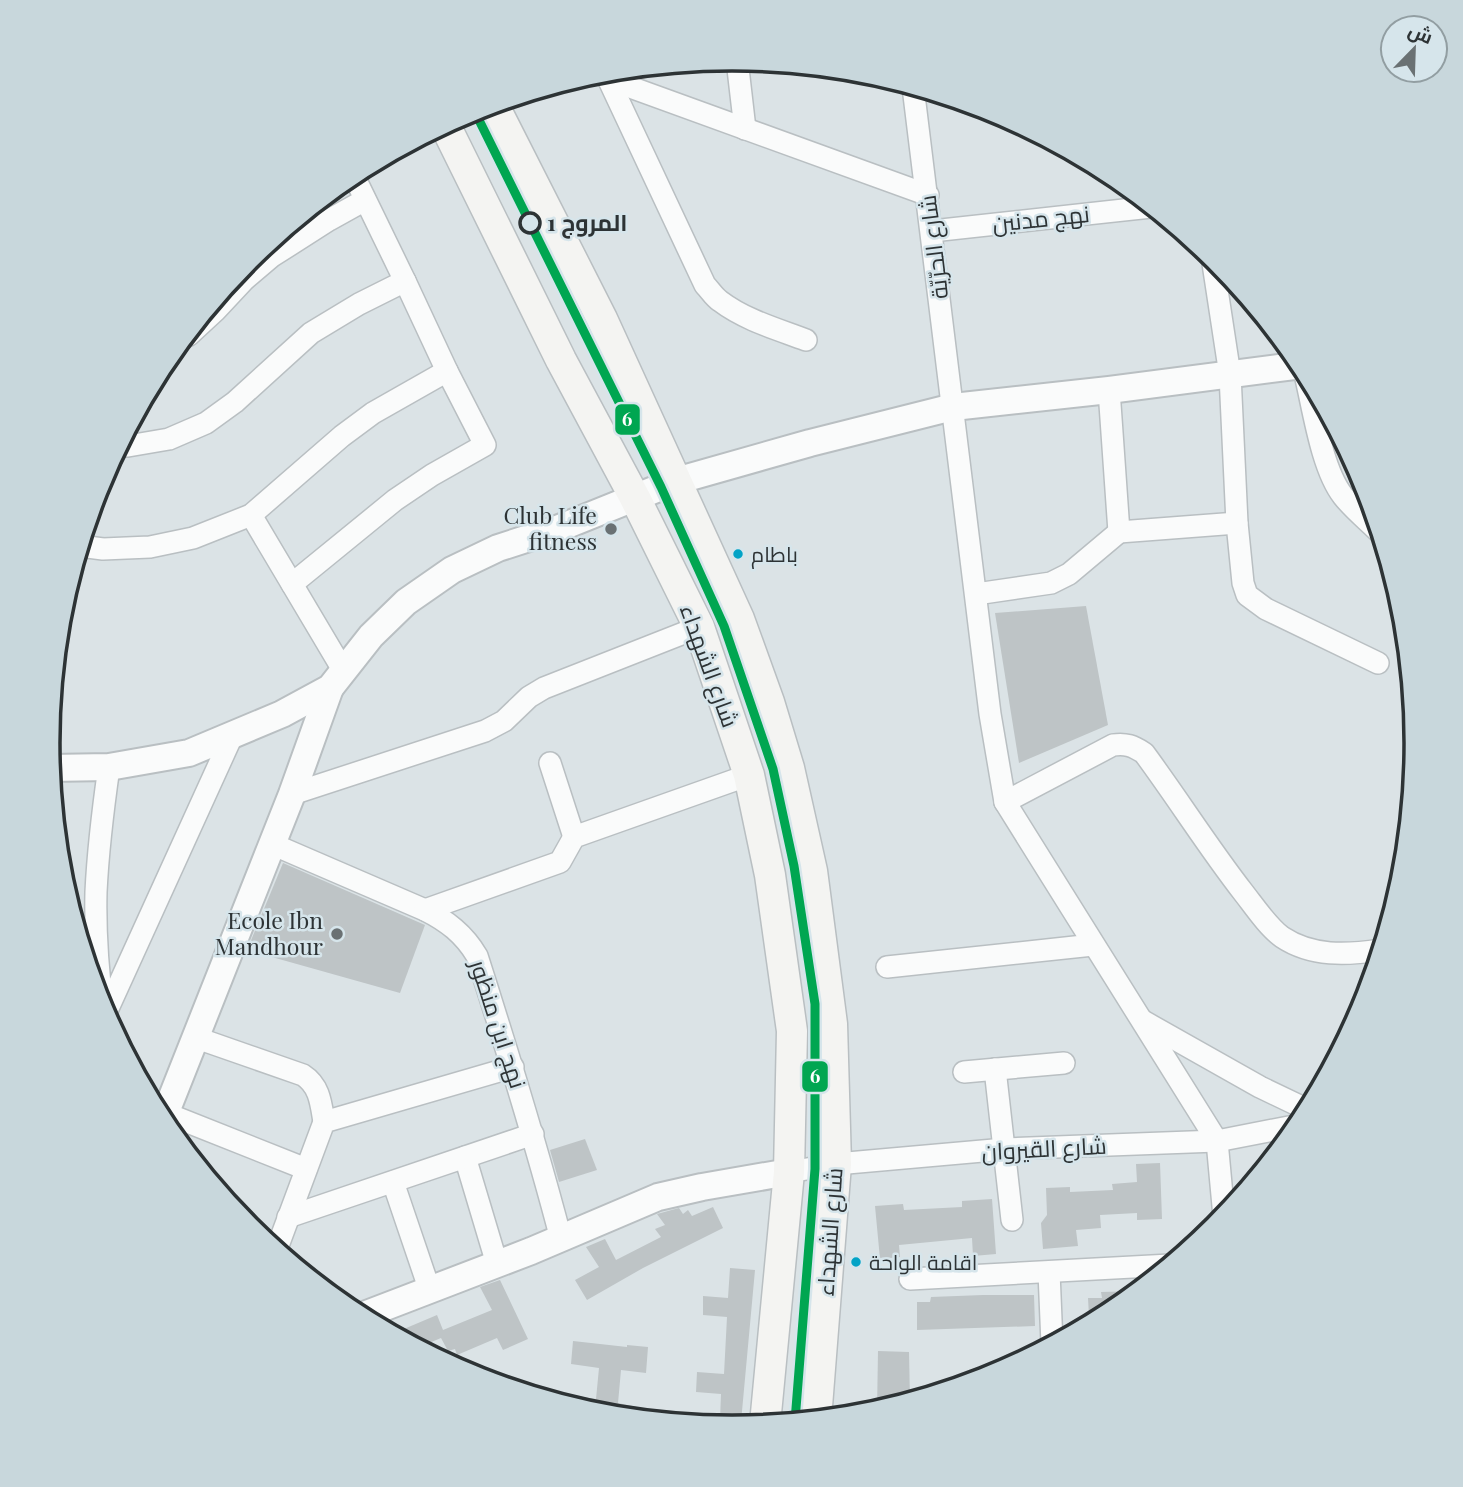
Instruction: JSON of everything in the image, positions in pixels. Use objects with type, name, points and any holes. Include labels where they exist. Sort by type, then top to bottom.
[{"type":"main road","name":"شارع الشهداء","points":[[498,114],[602,319],[739,619],[789,768],[812,871],[832,1024],[836,1164],[817,1410]]},
{"type":"main road","name":"شارع الشهداء","points":[[449,134],[699,627],[749,775],[770,875],[792,1031],[789,1172],[766,1414]]},
{"type":"street","points":[[738,71],[745,129]]},
{"type":"street","points":[[621,81],[745,129],[928,195]]},
{"type":"street","points":[[610,82],[705,285],[718,300],[734,310],[806,340]]},
{"type":"street","name":"شارع الحرّيّة","points":[[914,97],[990,714],[1005,802]]},
{"type":"street","points":[[292,584],[395,500],[485,445],[358,185]]},
{"type":"street","points":[[248,277],[271,257],[365,200]]},
{"type":"street","name":"نهج مدنين","points":[[932,231],[1139,208]]},
{"type":"street","points":[[1215,277],[1230,375],[1237,523],[1243,583],[1247,595],[1266,609],[1378,663]]},
{"type":"street","points":[[129,446],[169,439],[206,424],[235,402],[312,333],[359,304],[405,281]]},
{"type":"street","points":[[61,768],[109,767],[189,753],[282,714],[336,679],[371,636],[406,602],[452,570],[498,548],[557,529],[676,481],[810,443],[953,407],[1288,367]]},
{"type":"street","points":[[89,547],[150,547],[193,538],[251,515],[363,421],[447,371]]},
{"type":"street","points":[[1109,390],[1119,532]]},
{"type":"street","points":[[1312,407],[1325,462],[1333,480],[1343,496],[1364,517]]},
{"type":"street","points":[[167,1107],[336,679],[292,584],[251,515]]},
{"type":"street","points":[[976,594],[1051,583],[1069,574],[1119,532],[1237,523]]},
{"type":"street","points":[[292,794],[485,731],[504,721],[529,697],[544,688],[699,627]]},
{"type":"street","points":[[110,999],[232,736]]},
{"type":"street","points":[[1223,1202],[1217,1141],[1005,802],[1113,745],[1124,743],[1134,746],[1144,752],[1222,864],[1260,914],[1282,936],[1306,948],[1334,955],[1371,951]]},
{"type":"street","points":[[550,763],[574,837]]},
{"type":"street","points":[[98,968],[96,893],[109,767]]},
{"type":"street","points":[[425,910],[559,862],[574,837],[749,775]]},
{"type":"street","name":"نهج ابن منظور","points":[[272,844],[444,919],[469,943],[477,956],[513,1067],[561,1239]]},
{"type":"street","points":[[887,967],[1093,945]]},
{"type":"street","points":[[1141,1020],[1260,1087],[1297,1105]]},
{"type":"street","points":[[194,1037],[303,1075],[318,1091],[324,1122],[279,1240]]},
{"type":"street","points":[[964,1072],[1064,1063]]},
{"type":"street","points":[[324,1122],[513,1067]]},
{"type":"street","points":[[995,1069],[1012,1220]]},
{"type":"street","points":[[177,1123],[306,1169]]},
{"type":"street","name":"شارع القيروان","points":[[789,1172],[836,1164],[1004,1149],[1217,1141],[1282,1128]]},
{"type":"street","points":[[288,1217],[533,1134]]},
{"type":"street","points":[[465,1157],[497,1264]]},
{"type":"street","points":[[374,1312],[561,1239],[659,1197],[789,1172]]},
{"type":"street","points":[[393,1182],[430,1291]]},
{"type":"street","points":[[910,1279],[1154,1266]]},
{"type":"street","points":[[1049,1272],[1052,1334]]},
{"type":"building","points":[[1086,606],[1108,725],[1019,763],[995,613]]},
{"type":"building","name":"Ecole Ibn Mandhour","points":[[283,863],[425,925],[400,993],[247,950]]},
{"type":"building","points":[[585,1139],[597,1170],[559,1182],[550,1150]]},
{"type":"building","points":[[1160,1163],[1162,1219],[1137,1220],[1137,1213],[1100,1215],[1101,1228],[1076,1230],[1078,1246],[1043,1249],[1041,1223],[1047,1215],[1046,1188],[1070,1187],[1070,1192],[1113,1190],[1112,1184],[1137,1182],[1136,1164]]},
{"type":"building","points":[[992,1199],[996,1254],[973,1256],[972,1238],[899,1245],[900,1257],[880,1259],[875,1206],[903,1204],[904,1210],[962,1207],[962,1201]]},
{"type":"building","points":[[713,1207],[723,1228],[587,1300],[575,1280],[599,1267],[586,1247],[605,1239],[616,1260],[661,1237],[655,1229],[665,1225],[657,1214],[679,1208],[683,1214],[688,1210],[692,1216]]},
{"type":"building","points":[[730,1268],[755,1270],[742,1416],[720,1415],[721,1394],[696,1392],[697,1372],[724,1374],[727,1317],[703,1315],[703,1296],[728,1298]]},
{"type":"building","points":[[500,1280],[528,1339],[503,1350],[497,1338],[457,1355],[455,1349],[448,1351],[441,1338],[429,1343],[403,1329],[437,1315],[443,1330],[492,1310],[480,1287]]},
{"type":"building","points":[[1120,1291],[1089,1312],[1088,1298],[1102,1298],[1101,1292]]},
{"type":"building","points":[[1034,1295],[1035,1326],[917,1330],[917,1302],[930,1302],[931,1297]]},
{"type":"building","points":[[573,1341],[648,1347],[646,1373],[621,1370],[618,1403],[637,1409],[564,1394],[596,1399],[599,1368],[571,1364]]},
{"type":"building","points":[[878,1351],[909,1352],[910,1392],[877,1400]]},
{"type":"transit line","name":"6","points":[[479,121],[661,487],[724,626],[773,769],[794,866],[815,1004],[815,1169],[796,1412]]},
{"type":"place","name":"المروج 1","points":[[530,223]]},
{"type":"place","name":"Club Life fitness","points":[[611,529]]},
{"type":"place","name":"باطام","points":[[738,554]]},
{"type":"place","name":"Ecole Ibn Mandhour","points":[[337,934]]},
{"type":"place","name":"اقامة الواحة","points":[[856,1262]]}]
